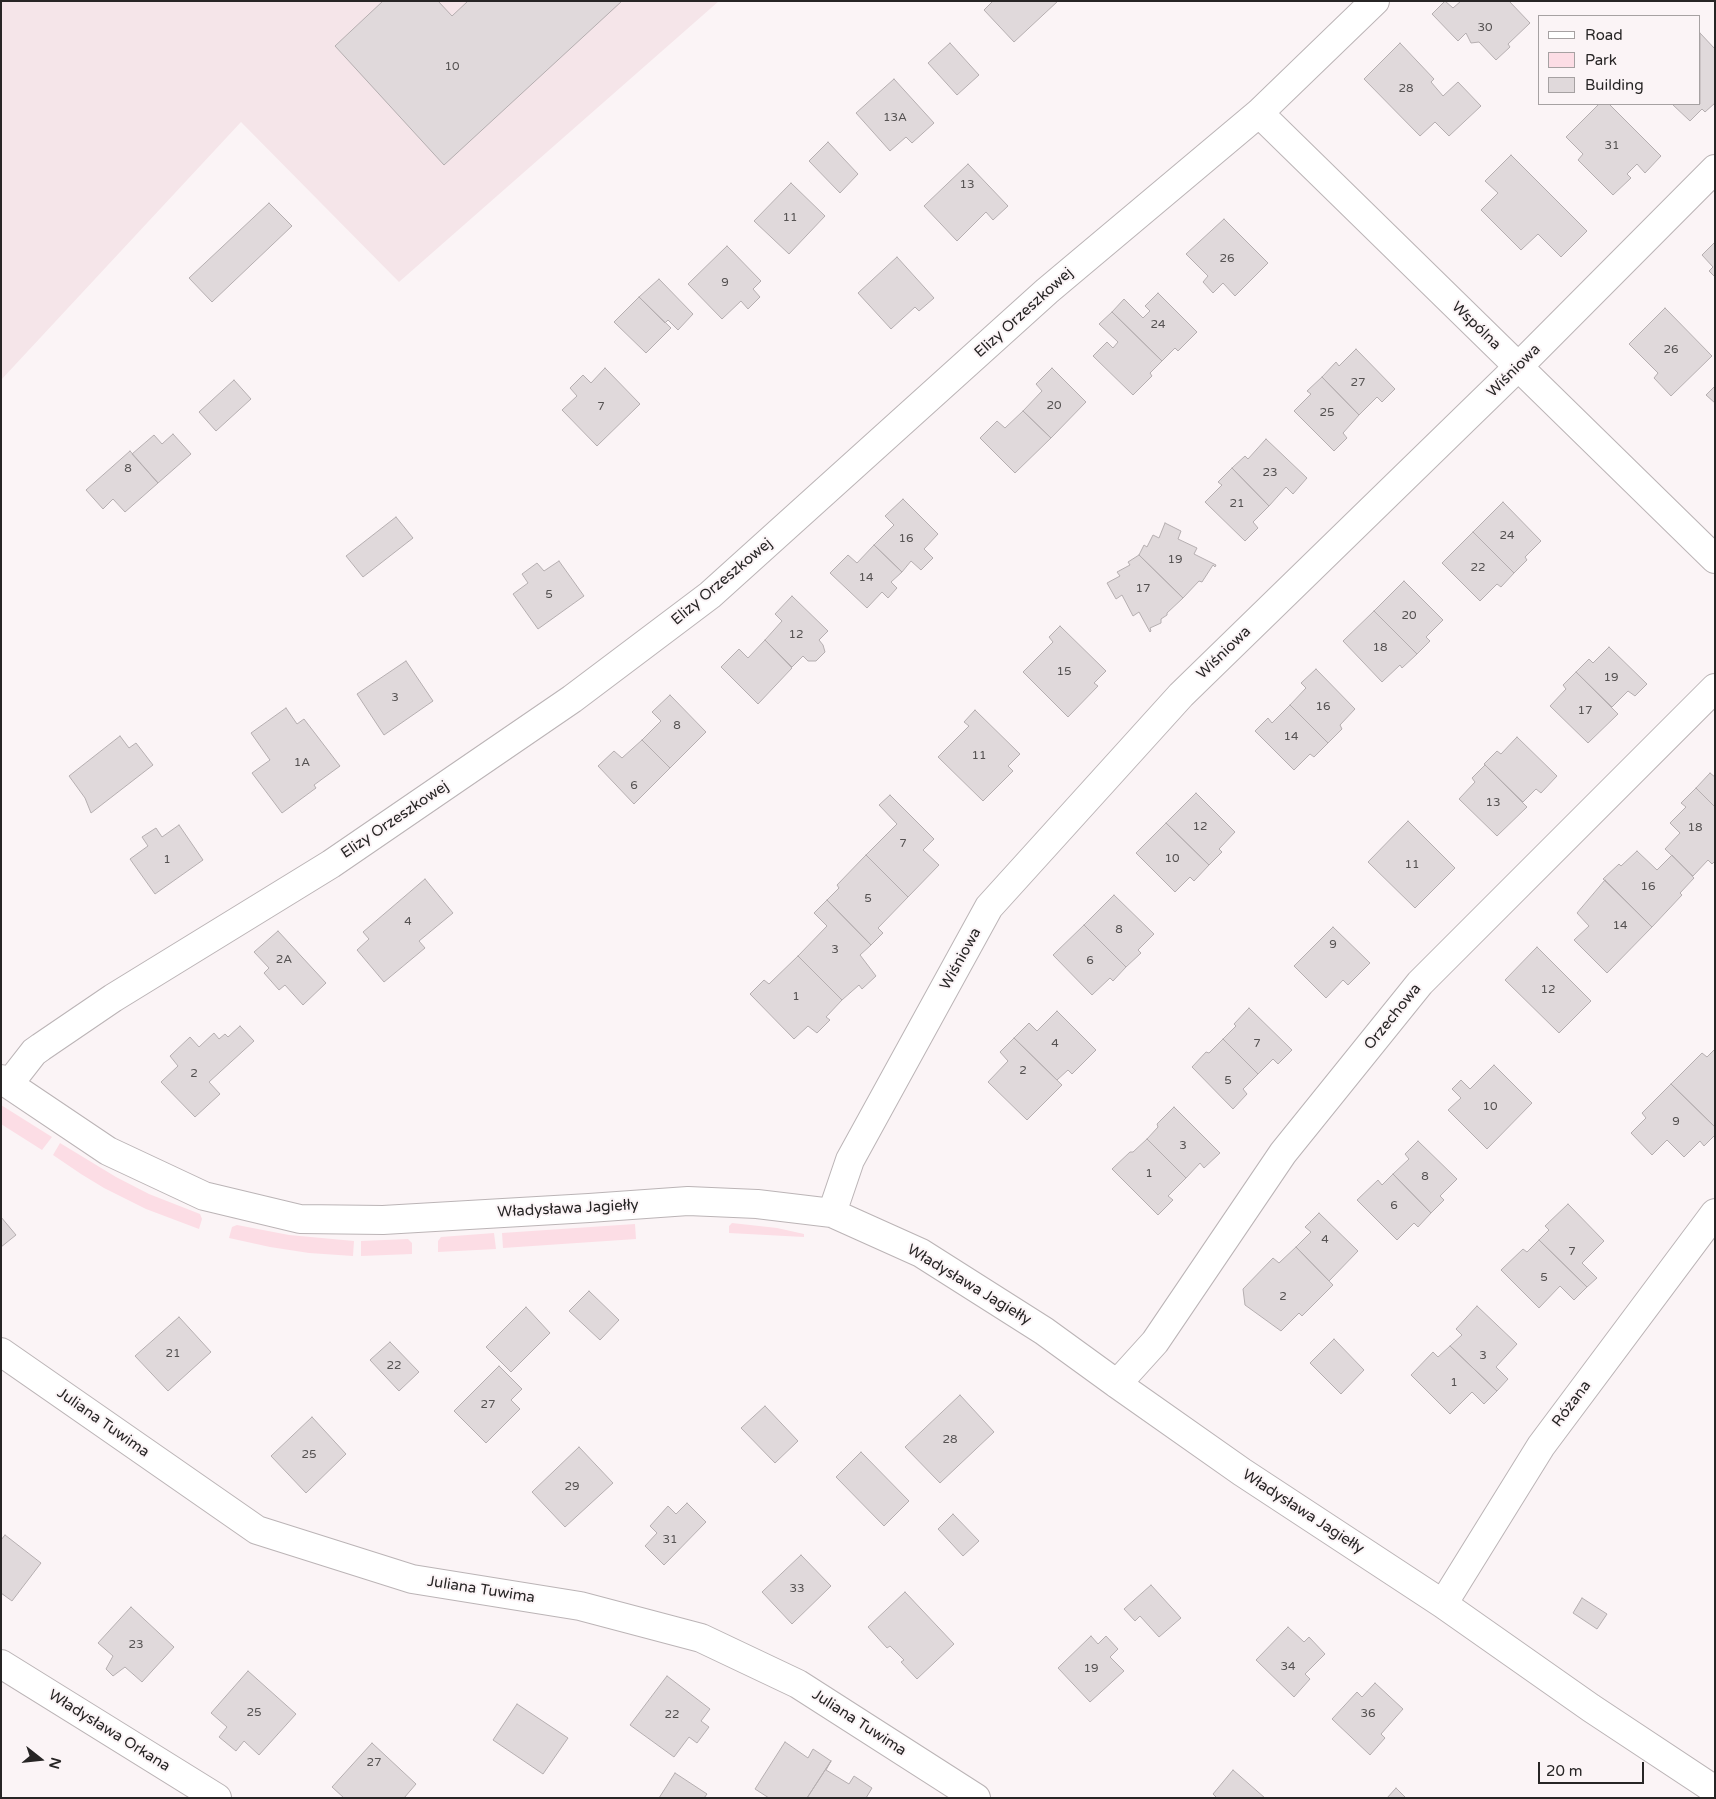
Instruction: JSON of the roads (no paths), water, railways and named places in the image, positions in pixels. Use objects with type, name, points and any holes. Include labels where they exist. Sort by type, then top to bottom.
[{"type":"street","name":"Elizy Orzeszkowej","points":[[5,1082],[41,1047],[113,998],[331,864],[572,699],[710,595],[1047,291],[1259,113],[1375,1]]},
{"type":"street","name":"Wspólna","points":[[1259,113],[1715,559]]},
{"type":"street","name":"Wiśniowa","points":[[832,1213],[850,1160],[989,907],[1181,695],[1518,367],[1715,169]]},
{"type":"street","name":"Orzechowa","points":[[1117,1384],[1155,1342],[1283,1153],[1420,983],[1715,688]]},
{"type":"street","name":"Władysława Jagiełły","points":[[5,1082],[108,1152],[204,1196],[300,1219],[383,1220],[688,1201],[757,1204],[832,1213],[921,1253],[1044,1330],[1242,1472],[1443,1604],[1591,1708],[1715,1790]]},
{"type":"street","name":"Różana","points":[[1443,1604],[1541,1446],[1715,1213]]},
{"type":"street","name":"Juliana Tuwima","points":[[1,1352],[257,1530],[412,1579],[580,1606],[701,1638],[798,1684],[976,1798]]},
{"type":"street","name":"Władysława Orkana","points":[[1,1664],[217,1798]]}]
